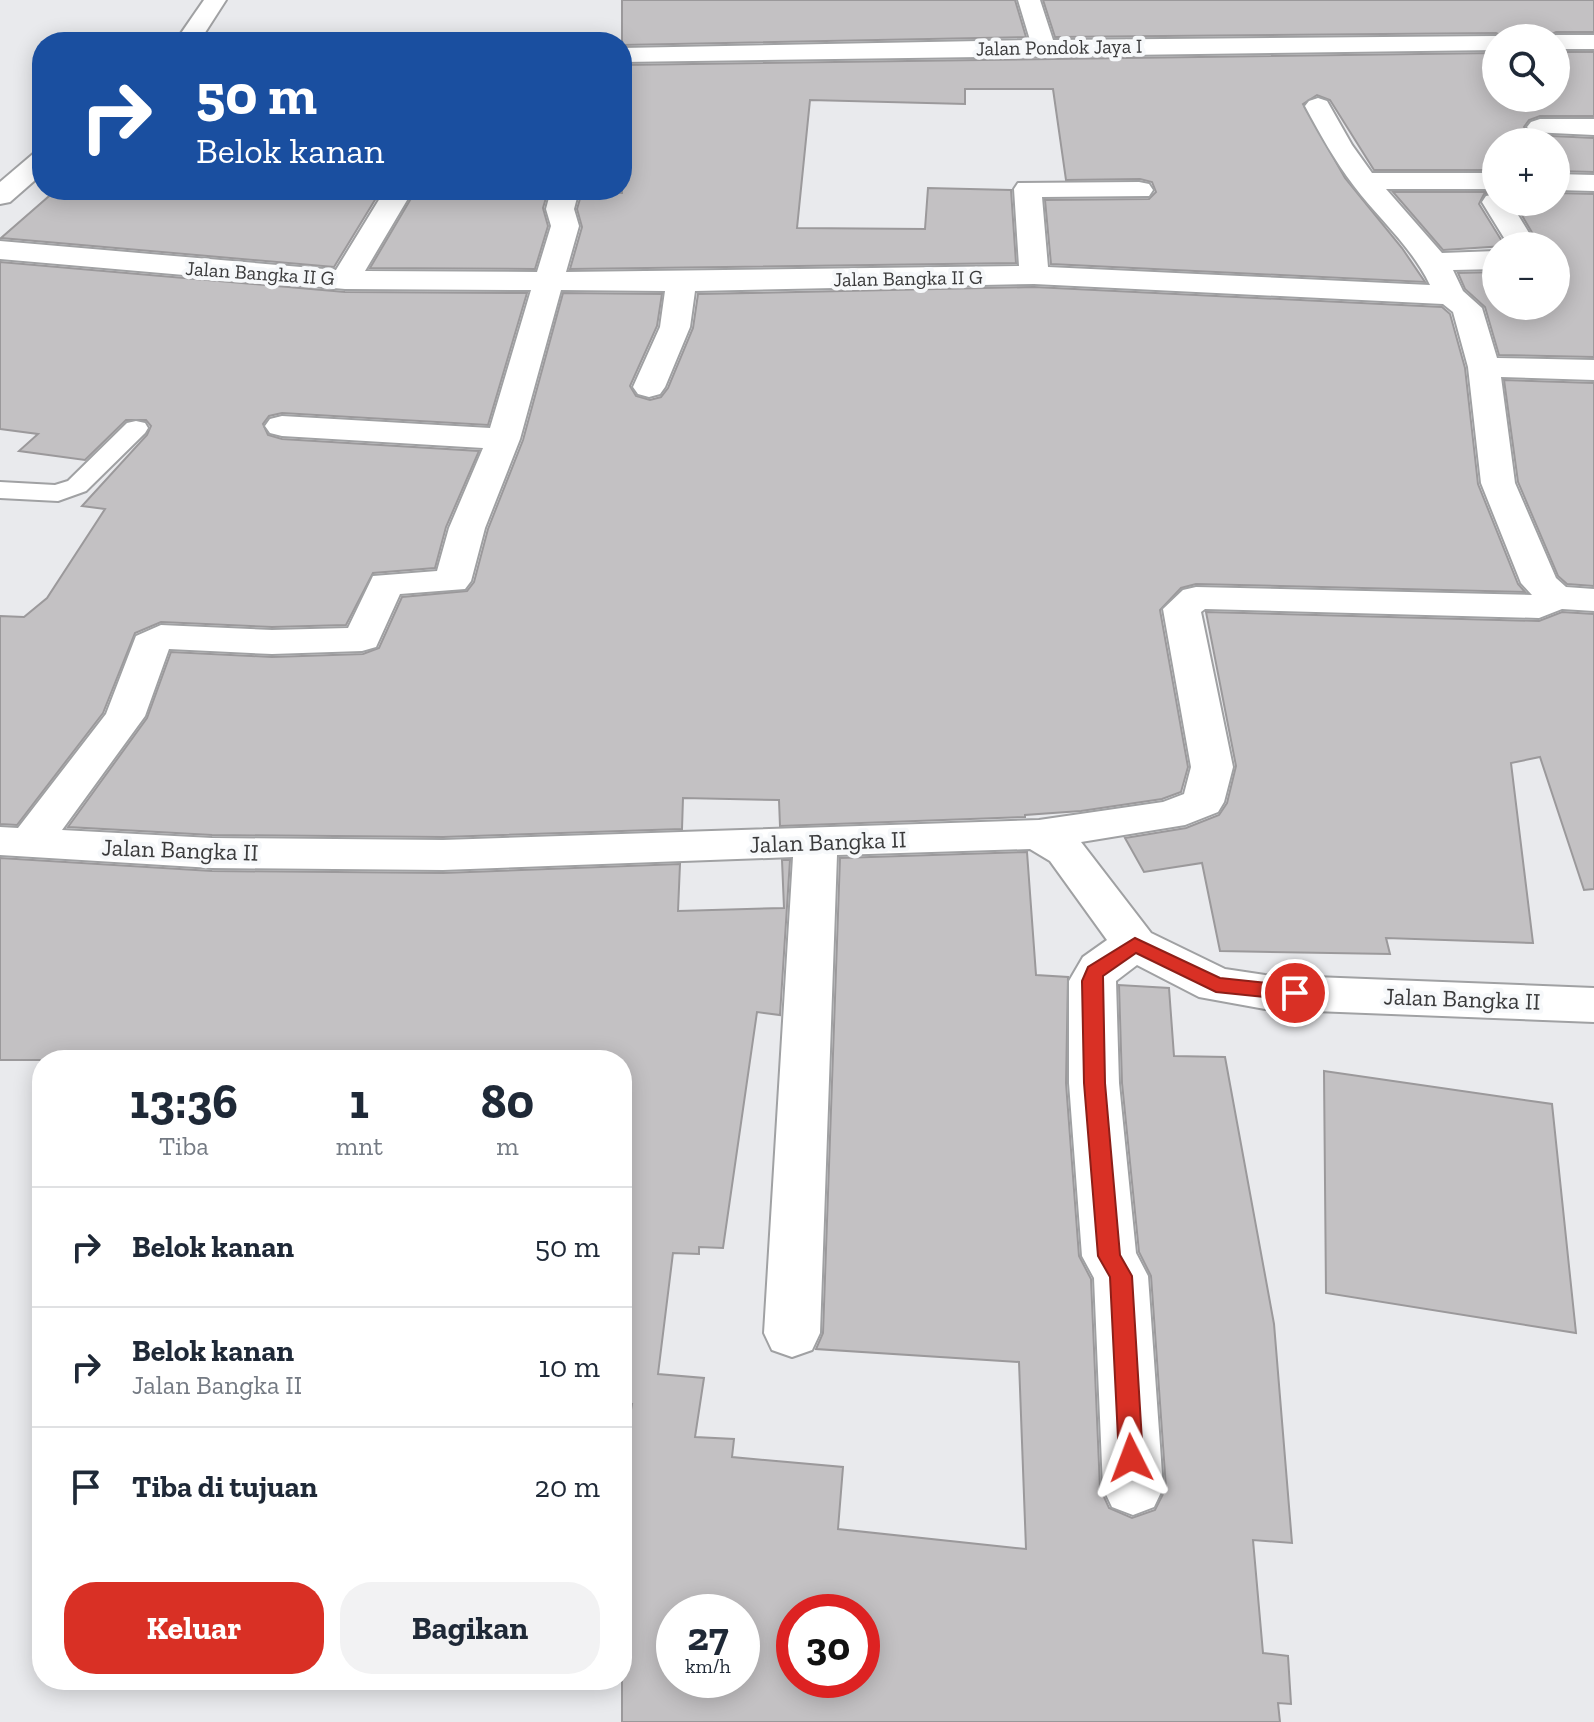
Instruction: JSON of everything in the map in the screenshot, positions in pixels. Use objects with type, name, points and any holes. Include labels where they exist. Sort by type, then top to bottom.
[{"type":"street","points":[[194,32],[215,0]]},
{"type":"street","points":[[1029,0],[1044,47]]},
{"type":"street","points":[[1575,42],[1594,65]]},
{"type":"street","name":"Jalan Pondok Jaya I","points":[[632,55],[1482,43]]},
{"type":"street","points":[[1318,106],[1339,146],[1364,181],[1434,262],[1451,296],[1467,308],[1484,367],[1498,483],[1540,583],[1555,597]]},
{"type":"street","points":[[1540,127],[1594,127]]},
{"type":"street","points":[[0,196],[32,169]]},
{"type":"street","points":[[1364,181],[1482,191]]},
{"type":"street","points":[[1570,182],[1594,183]]},
{"type":"street","points":[[1034,275],[1028,189],[1139,190]]},
{"type":"street","points":[[345,280],[393,200]]},
{"type":"street","points":[[15,842],[125,716],[150,644],[161,637],[272,642],[362,639],[386,584],[452,581],[467,528],[503,439],[565,226],[560,209],[562,200]]},
{"type":"street","name":"Jalan Bangka II G","points":[[0,250],[345,280],[548,283],[1034,275],[1451,296]]},
{"type":"street","points":[[1434,262],[1482,260]]},
{"type":"street","points":[[649,387],[675,327],[681,282]]},
{"type":"street","points":[[1484,367],[1594,370]]},
{"type":"street","points":[[282,426],[503,439]]},
{"type":"street","points":[[1039,834],[1170,815],[1203,802],[1212,767],[1182,609],[1196,598],[1539,607],[1555,597],[1594,600]]},
{"type":"street","name":"Jalan Bangka II","points":[[15,842],[212,853],[443,855],[1039,834],[1065,851],[1135,944],[1216,985],[1265,992],[1594,1005]]},
{"type":"street","points":[[792,1333],[816,842]]},
{"type":"street","points":[[1133,1488],[1121,1276],[1109,1256],[1099,1143],[1092,981],[1095,972],[1104,964],[1135,944]]},
{"type":"lane","points":[[0,490],[39,495],[58,493],[77,486],[136,428]]},
{"type":"building","points":[[622,0],[1015,0],[1026,37],[632,45],[632,32],[622,32]]},
{"type":"building","points":[[1043,0],[1594,0],[1594,32],[1570,32],[1570,24],[1482,24],[1482,33],[1055,37]]},
{"type":"building","points":[[1570,52],[1594,52],[1594,116],[1540,116],[1529,120],[1525,128],[1482,128],[1482,170],[1374,170],[1330,100],[1317,95],[1303,104],[1345,178],[1402,248],[1425,282],[1051,264],[1045,200],[1149,199],[1156,192],[1152,182],[1140,179],[1066,180],[1053,89],[965,89],[965,104],[810,100],[797,228],[925,229],[928,188],[1011,190],[1016,263],[570,269],[582,227],[577,209],[580,200],[632,200],[632,65],[1482,53],[1482,112],[1570,112]]},
{"type":"building","points":[[1570,137],[1594,138],[1594,172],[1570,171]]},
{"type":"building","points":[[1393,192],[1482,192],[1479,204],[1482,216],[1486,216],[1496,232],[1482,232],[1482,247],[1443,250]]},
{"type":"building","points":[[1570,193],[1594,194],[1594,357],[1499,355],[1489,320],[1570,320],[1570,232],[1532,232],[1522,216],[1570,216]]},
{"type":"building","points":[[45,200],[375,200],[334,267],[1,238]]},
{"type":"building","points":[[410,200],[545,200],[543,208],[548,226],[535,269],[370,268]]},
{"type":"building","points":[[0,262],[345,292],[527,293],[488,425],[282,413],[269,416],[263,424],[268,435],[282,439],[479,451],[446,527],[435,568],[373,573],[346,625],[272,627],[161,622],[135,633],[103,713],[17,825],[0,824],[0,616],[24,617],[47,598],[105,509],[82,506],[147,435],[151,426],[146,420],[126,420],[85,460],[19,451],[38,434],[0,429]]},
{"type":"building","points":[[1482,272],[1482,304],[1465,289],[1458,273]]},
{"type":"building","points":[[1034,287],[1442,307],[1450,314],[1465,368],[1478,484],[1518,584],[1525,592],[1196,584],[1181,588],[1160,610],[1188,767],[1181,792],[1162,799],[1025,817],[780,826],[779,800],[683,798],[682,829],[443,837],[212,835],[68,827],[147,718],[171,652],[272,657],[363,654],[379,648],[402,597],[467,591],[474,582],[488,529],[523,440],[563,293],[662,294],[657,326],[630,386],[636,396],[650,400],[661,397],[668,388],[693,328],[698,294]]},
{"type":"building","points":[[1504,380],[1594,383],[1594,586],[1567,584],[1558,576],[1518,482]]},
{"type":"building","points":[[1206,612],[1539,621],[1562,612],[1594,614],[1594,889],[1584,890],[1540,757],[1511,763],[1533,943],[1386,938],[1390,954],[1220,951],[1202,863],[1144,872],[1125,838],[1186,828],[1219,815],[1227,803],[1236,766]]},
{"type":"building","points":[[1027,852],[1036,975],[1068,977],[1066,1083],[1079,1256],[1091,1279],[1100,1488],[1109,1508],[1132,1518],[1155,1510],[1166,1488],[1151,1276],[1139,1252],[1122,1083],[1119,985],[1169,988],[1174,1056],[1225,1057],[1274,1324],[1292,1543],[1253,1540],[1263,1653],[1288,1656],[1291,1704],[1278,1703],[1280,1722],[622,1722],[622,1690],[632,1690],[632,1050],[32,1050],[32,1060],[0,1060],[0,858],[212,871],[443,873],[680,864],[678,911],[784,908],[782,860],[790,860],[780,1015],[757,1012],[723,1248],[699,1247],[699,1254],[673,1253],[658,1374],[704,1378],[695,1437],[734,1439],[732,1457],[843,1467],[838,1529],[1026,1549],[1019,1362],[816,1349],[823,1333],[840,858]]},
{"type":"building","points":[[1324,1071],[1552,1104],[1576,1333],[1326,1293]]},
{"type":"route","points":[[1131,1458],[1121,1276],[1109,1256],[1094,1083],[1092,981],[1095,972],[1135,944],[1216,985],[1295,993]]}]
